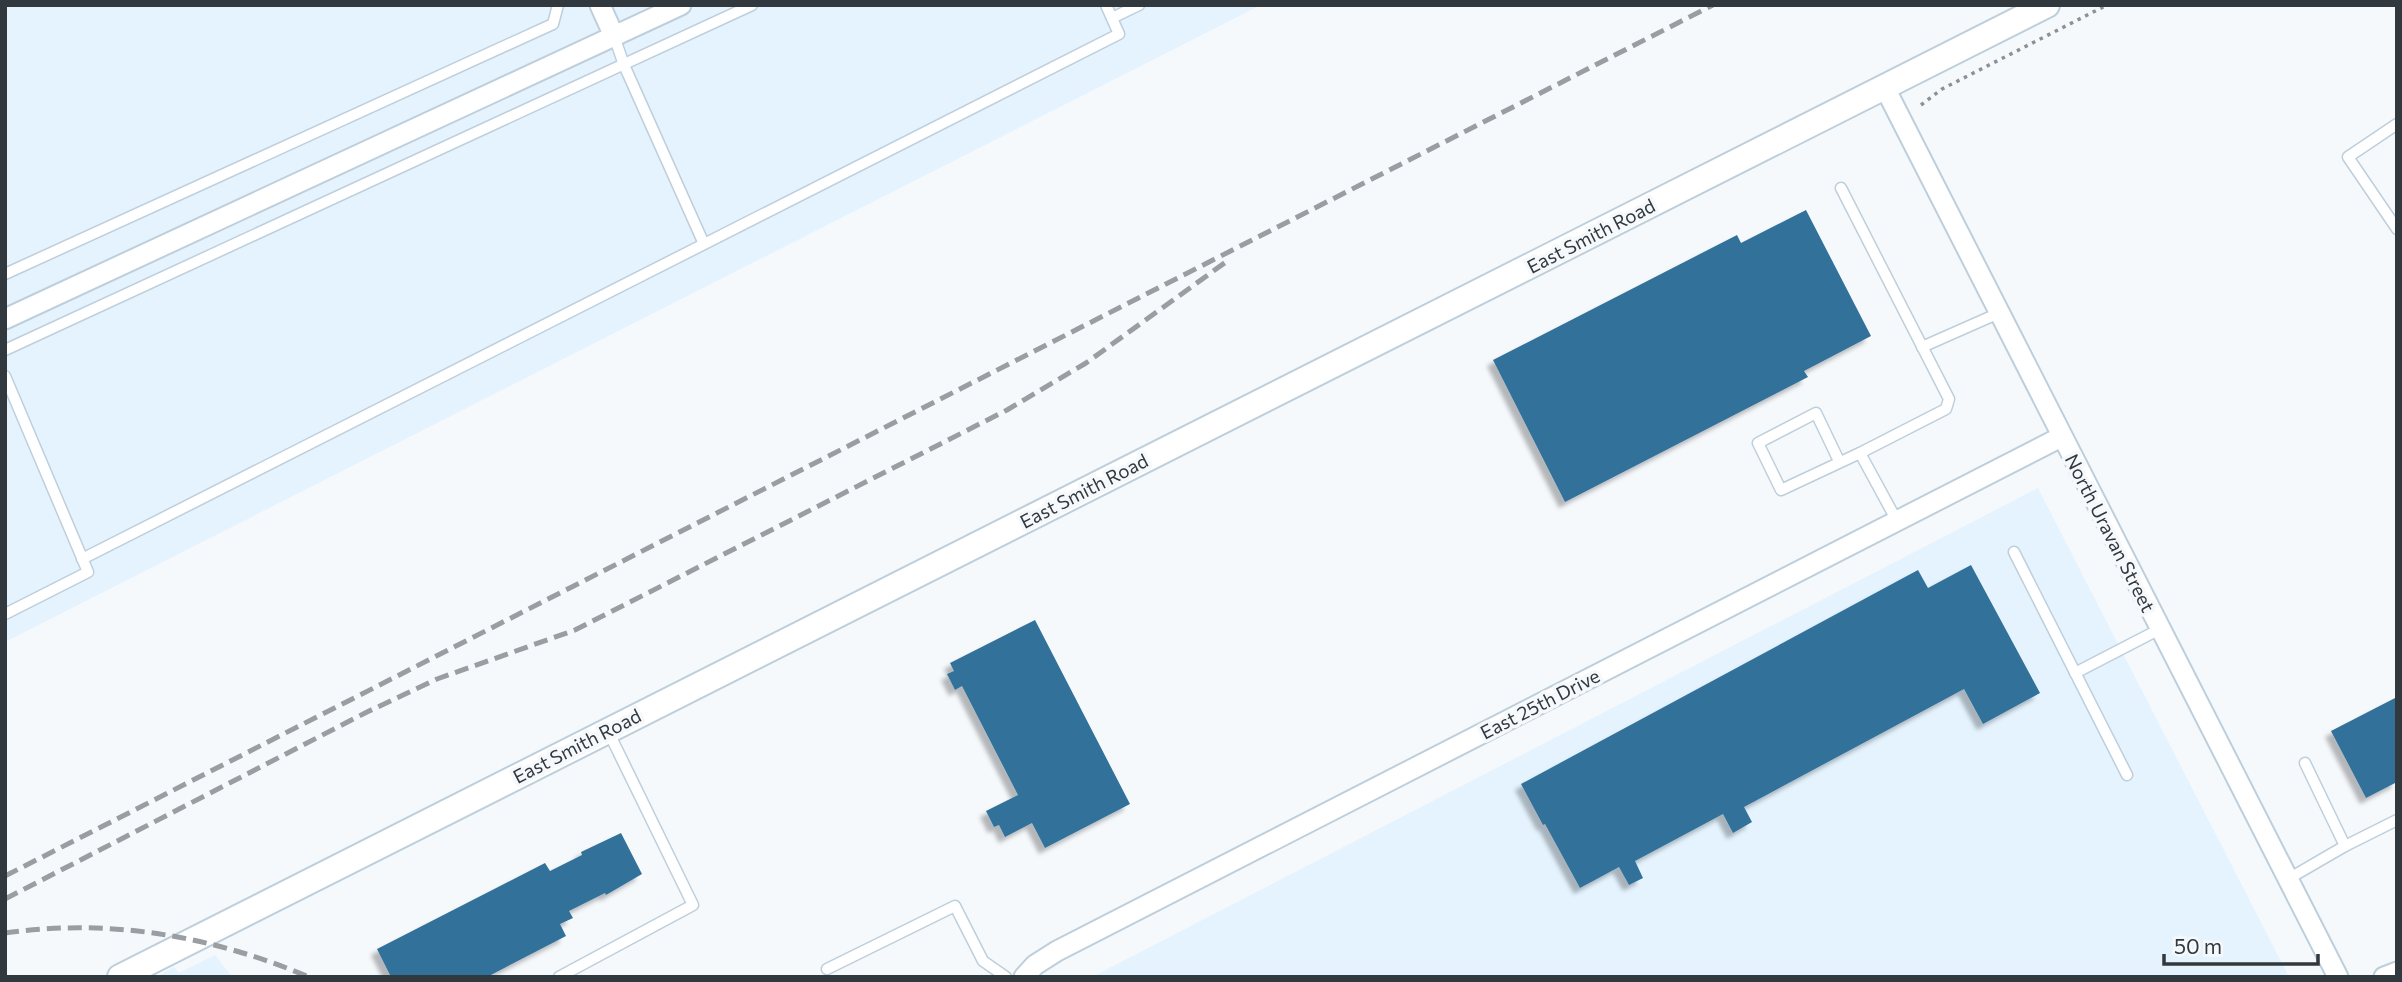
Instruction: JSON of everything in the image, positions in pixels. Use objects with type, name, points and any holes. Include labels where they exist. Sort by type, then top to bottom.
[{"type":"street","points":[[600,5],[614,36]]},
{"type":"street","points":[[5,318],[681,5]]},
{"type":"street","name":"East Smith Road","points":[[121,977],[2047,5]]},
{"type":"street","name":"North Uravan Street","points":[[1885,88],[2338,977]]},
{"type":"street","name":"East 25th Drive","points":[[1024,977],[1035,965],[1057,951],[2062,437]]},
{"type":"street","points":[[2384,977],[2397,972]]},
{"type":"lane","points":[[5,274],[552,24],[558,5]]},
{"type":"lane","points":[[5,350],[752,5]]},
{"type":"lane","points":[[82,559],[1119,34],[1106,5]]},
{"type":"lane","points":[[1112,18],[1139,5]]},
{"type":"lane","points":[[614,36],[624,65],[704,244]]},
{"type":"lane","points":[[2397,124],[2348,157],[2397,229]]},
{"type":"lane","points":[[1839,461],[1816,413],[1758,443],[1781,490],[1946,409],[1949,399],[1840,188]]},
{"type":"lane","points":[[1922,347],[1999,313]]},
{"type":"lane","points":[[5,376],[88,572],[5,614]]},
{"type":"lane","points":[[1860,453],[1897,521]]},
{"type":"lane","points":[[2014,552],[2127,775]]},
{"type":"lane","points":[[2075,673],[2160,629]]},
{"type":"lane","points":[[559,977],[693,905],[607,730]]},
{"type":"lane","points":[[2305,763],[2345,846]]},
{"type":"lane","points":[[2288,879],[2397,820]]},
{"type":"lane","points":[[827,969],[955,906],[983,961],[1006,977]]},
{"type":"path","points":[[1921,105],[1942,89],[2107,5]]},
{"type":"shaded area","points":[[5,5],[1261,5],[5,642]]},
{"type":"shaded area","points":[[2038,488],[2289,977],[1092,977]]},
{"type":"shaded area","points":[[215,955],[232,977],[156,977],[174,967],[179,973]]},
{"type":"building","points":[[1806,210],[1871,336],[1804,371],[1808,377],[1565,502],[1493,360],[1737,235],[1741,243]]},
{"type":"building","points":[[1971,565],[2040,693],[1983,724],[1964,689],[1744,807],[1752,822],[1733,833],[1723,814],[1635,861],[1643,878],[1629,885],[1619,867],[1580,888],[1521,784],[1918,570],[1928,588]]},
{"type":"building","points":[[1035,620],[1130,804],[1045,848],[1032,823],[1005,837],[999,825],[994,827],[986,811],[1018,795],[962,686],[955,690],[947,674],[954,671],[950,663]]},
{"type":"building","points":[[2397,697],[2397,782],[2366,798],[2331,731]]},
{"type":"building","points":[[621,833],[642,874],[606,895],[605,893],[569,911],[573,918],[560,924],[566,936],[487,977],[391,977],[377,949],[545,863],[550,871],[582,855],[581,852]]},
{"type":"railway","points":[[5,876],[1713,5]]},
{"type":"railway","points":[[5,899],[367,712],[437,679],[575,630],[1007,410],[1086,363],[1230,259]]},
{"type":"railway","points":[[5,933],[83,928],[160,934],[235,951],[309,977]]}]
